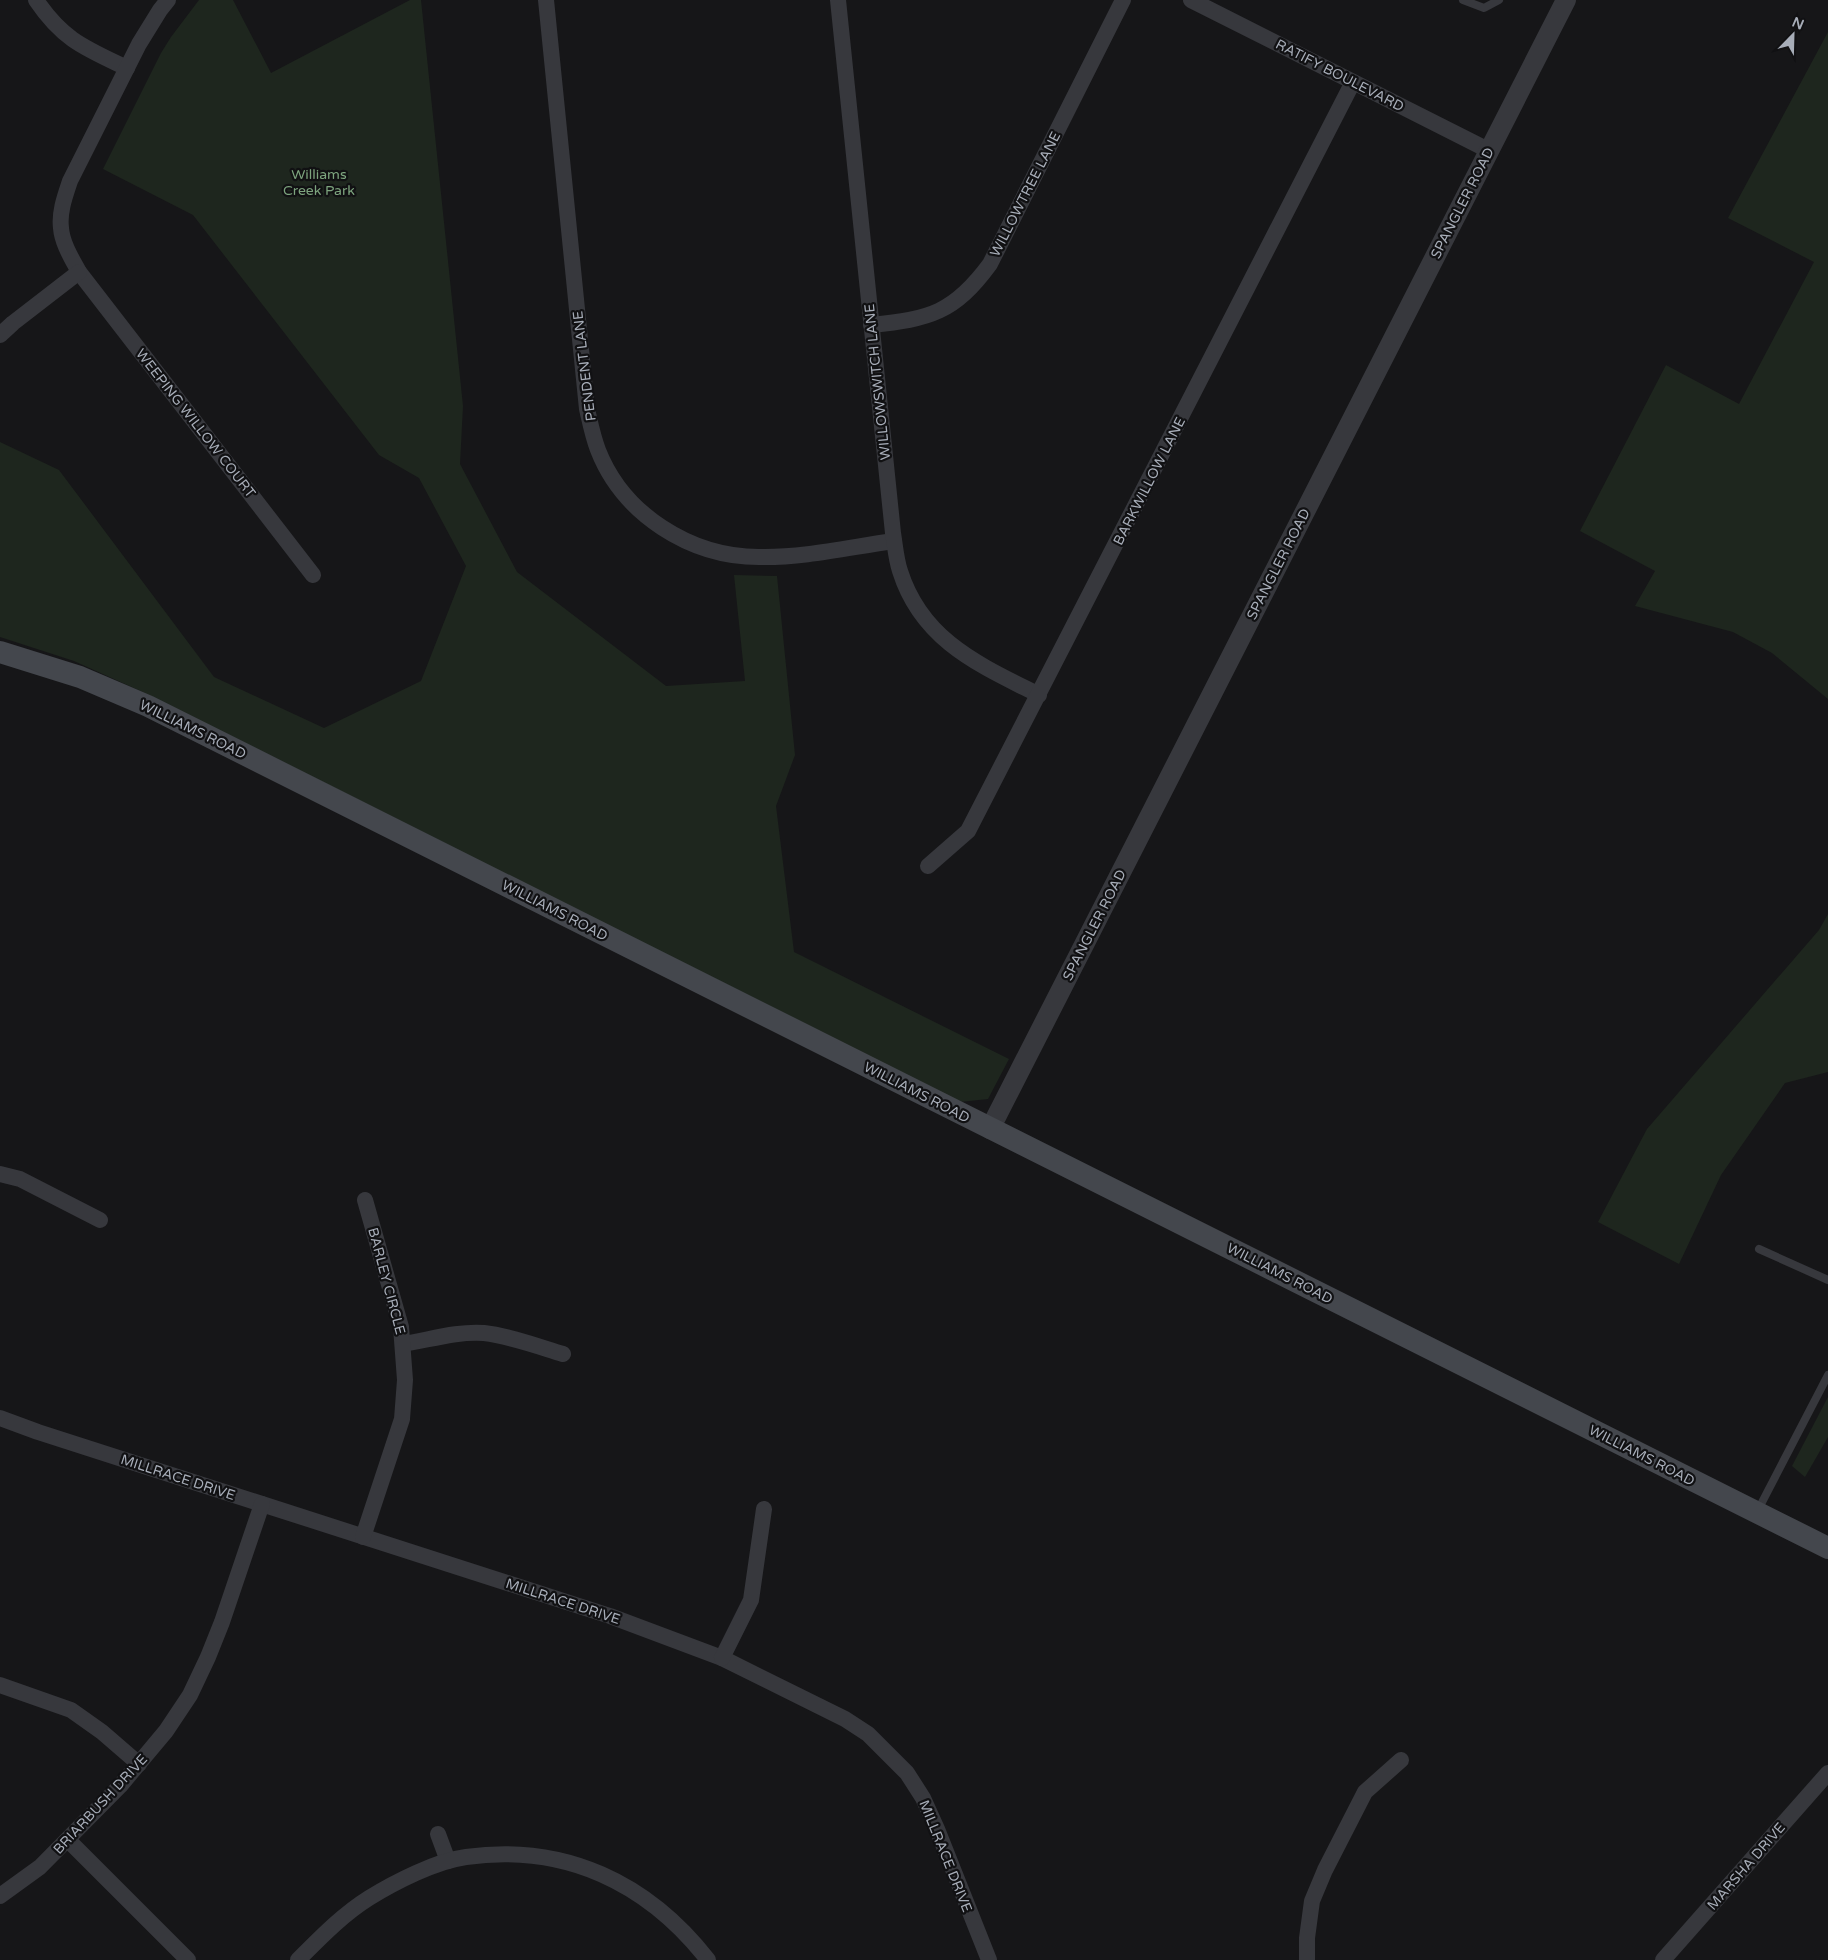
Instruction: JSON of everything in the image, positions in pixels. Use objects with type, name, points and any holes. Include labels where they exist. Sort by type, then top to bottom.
[{"type":"main road","name":"WILLIAMS ROAD","points":[[0,652],[80,677],[148,706],[1828,1548]]},
{"type":"street","points":[[36,0],[56,27],[68,37],[127,68]]},
{"type":"street","name":"WEEPING WILLOW COURT","points":[[168,0],[139,44],[70,181],[63,204],[61,228],[79,272],[313,575]]},
{"type":"street","name":"PENDENT LANE","points":[[546,0],[588,409],[597,449],[606,468],[634,505],[650,520],[693,544],[713,552],[750,557],[780,557],[894,541]]},
{"type":"street","name":"WILLOWSWITCH LANE","points":[[838,0],[894,541],[900,570],[906,586],[926,620],[941,638],[981,665],[1040,695]]},
{"type":"street","name":"WILLOWTREE LANE","points":[[871,325],[905,322],[932,315],[954,303],[974,284],[990,264],[1123,0]]},
{"type":"street","name":"RATIFY BOULEVARD","points":[[1191,0],[1488,150]]},
{"type":"street","name":"SPANGLER ROAD","points":[[990,1129],[1566,0]]},
{"type":"street","name":"BARKWILLOW LANE","points":[[928,866],[968,831],[1040,695],[1353,82]]},
{"type":"street","points":[[0,335],[79,272]]},
{"type":"street","points":[[0,1174],[20,1179],[100,1220]]},
{"type":"street","name":"BARLEY CIRCLE","points":[[363,1537],[402,1419],[405,1380],[401,1327],[365,1200]]},
{"type":"street","points":[[403,1344],[454,1334],[483,1333],[505,1337],[563,1354]]},
{"type":"street","name":"MILLRACE DRIVE","points":[[0,1418],[38,1432],[610,1616],[722,1658],[845,1719],[868,1734],[907,1773],[923,1798],[989,1960]]},
{"type":"street","name":"BRIARBUSH DRIVE","points":[[0,1896],[40,1867],[68,1840],[139,1764],[166,1731],[190,1695],[208,1657],[262,1504]]},
{"type":"street","points":[[722,1658],[751,1600],[764,1509]]},
{"type":"street","points":[[0,1685],[71,1710],[94,1726],[139,1764]]},
{"type":"street","points":[[1307,1960],[1307,1938],[1312,1901],[1325,1870],[1366,1792],[1401,1760]]},
{"type":"street","name":"MARSHA DRIVE","points":[[1663,1960],[1828,1773]]},
{"type":"street","points":[[438,1834],[448,1861]]},
{"type":"street","points":[[68,1840],[188,1960]]},
{"type":"street","points":[[298,1960],[346,1914],[369,1898],[414,1875],[448,1861],[466,1857],[519,1855],[547,1858],[595,1871],[630,1889],[672,1919],[708,1960]]},
{"type":"lane","points":[[1463,0],[1484,8],[1499,0]]},
{"type":"lane","points":[[1759,1249],[1828,1280]]},
{"type":"lane","points":[[1757,1512],[1828,1375]]},
{"type":"green space","name":"Williams Creek Park","points":[[199,0],[233,0],[271,73],[410,0],[421,0],[463,406],[460,464],[517,572],[666,686],[745,681],[734,575],[777,576],[795,755],[776,806],[794,952],[1009,1059],[988,1099],[960,1102],[156,698],[74,661],[0,637],[0,442],[59,470],[214,677],[324,728],[421,681],[466,566],[419,478],[379,455],[193,215],[103,169],[161,53]]},
{"type":"green space","points":[[1828,32],[1828,699],[1772,653],[1733,632],[1635,606],[1655,571],[1580,531],[1666,365],[1739,404],[1814,262],[1728,218]]},
{"type":"green space","points":[[1828,914],[1828,1072],[1785,1083],[1721,1175],[1679,1264],[1598,1222],[1647,1129],[1819,930]]},
{"type":"green space","points":[[1828,1397],[1828,1437],[1805,1477],[1792,1466]]}]
